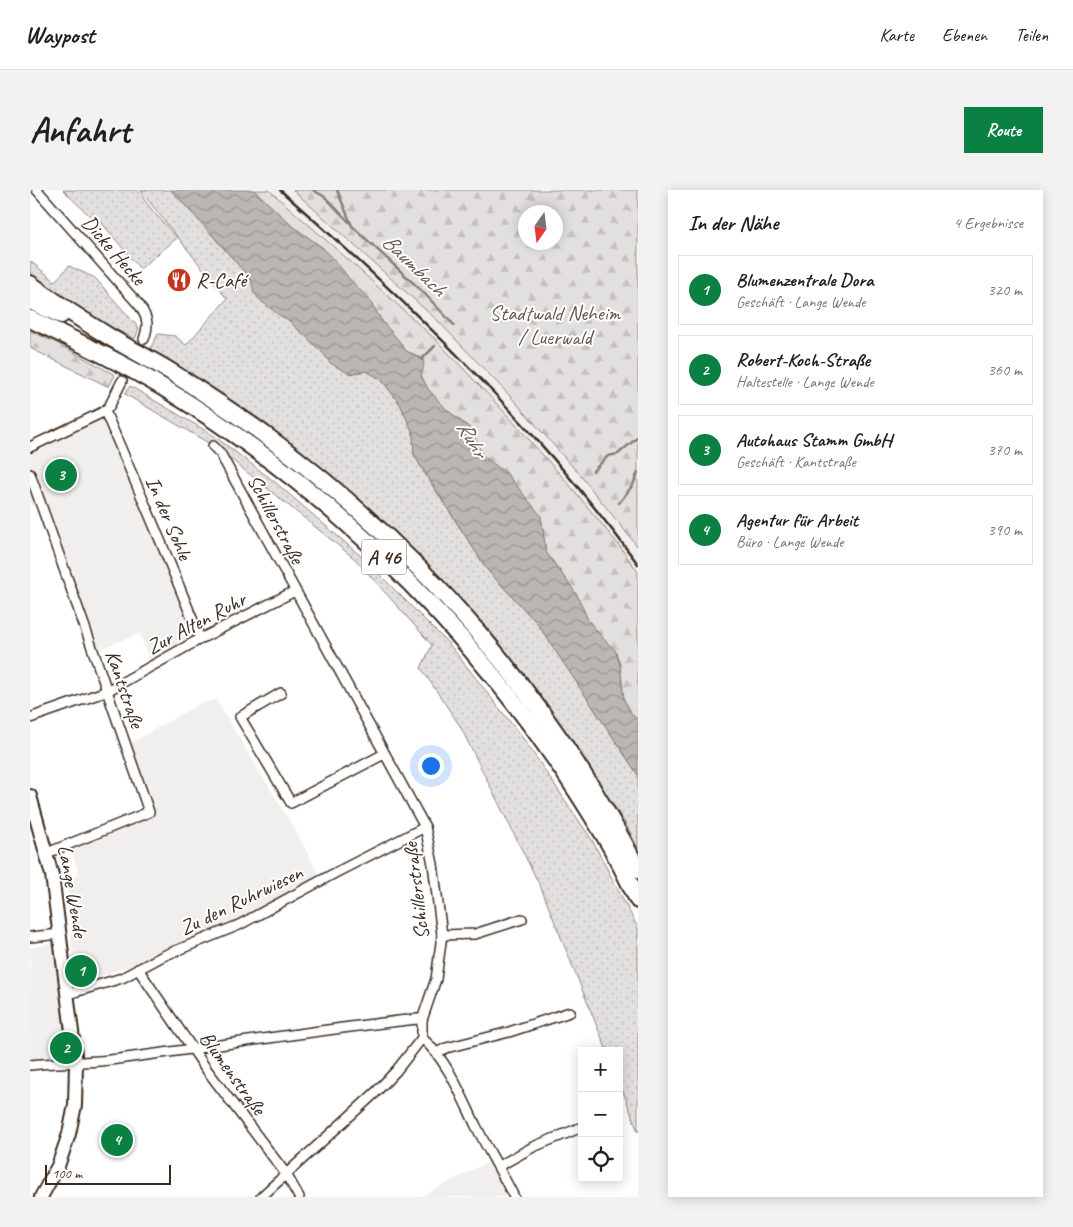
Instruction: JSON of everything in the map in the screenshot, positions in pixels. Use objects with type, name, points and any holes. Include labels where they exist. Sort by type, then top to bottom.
[{"type":"highway","points":[[30,284],[111,338]]},
{"type":"highway","name":"A 46","points":[[30,301],[111,338],[172,372],[275,443],[349,504],[428,578],[469,621],[512,673],[552,727],[616,827],[638,870]]},
{"type":"highway","name":"A 46","points":[[30,319],[114,360],[213,420],[264,455],[373,547],[464,640],[540,736],[605,836],[638,900]]},
{"type":"street","name":"Dicke Hecke","points":[[37,190],[139,305],[148,321],[144,340]]},
{"type":"street","points":[[30,447],[105,410],[122,382]]},
{"type":"street","name":"In der Sohle","points":[[105,410],[142,501],[181,588],[200,639]]},
{"type":"street","name":"Schillerstraße","points":[[213,446],[224,460],[425,827],[433,864],[442,935],[436,979],[422,1020],[422,1038]]},
{"type":"street","name":"Kantstraße","points":[[30,474],[149,812],[47,853]]},
{"type":"street","name":"Zur Alten Ruhr","points":[[30,718],[107,692],[200,639],[295,591]]},
{"type":"street","points":[[281,693],[240,717],[291,804],[384,754]]},
{"type":"street","name":"Lange Wende","points":[[30,796],[52,874],[76,1063],[75,1105],[69,1134],[58,1166],[41,1197]]},
{"type":"street","name":"Zu den Ruhrwiesen","points":[[68,994],[122,978],[163,956],[239,925],[425,827]]},
{"type":"street","points":[[442,935],[475,934],[522,919]]},
{"type":"street","points":[[30,937],[61,934]]},
{"type":"street","name":"Blumenstraße","points":[[138,970],[207,1070],[286,1174],[298,1197]]},
{"type":"street","points":[[437,1053],[446,1048],[509,1032],[570,1012]]},
{"type":"street","points":[[30,1065],[76,1063],[374,1024],[422,1020]]},
{"type":"street","points":[[261,1197],[375,1093],[396,1071],[422,1038],[437,1053],[470,1110],[476,1126],[514,1197]]},
{"type":"street","points":[[498,1166],[533,1147],[578,1129]]},
{"type":"shaded area","points":[[269,190],[293,190],[438,321],[510,396],[580,475],[638,547],[638,572],[618,544],[568,483],[436,340]]},
{"type":"shaded area","points":[[104,418],[194,637],[150,663],[140,633],[97,650],[43,501],[30,505],[30,452]]},
{"type":"shaded area","points":[[216,700],[294,828],[320,877],[238,920],[141,962],[74,985],[66,879],[79,875],[70,846],[104,836],[152,816],[154,812],[129,744],[199,704]]},
{"type":"shaded area","points":[[55,943],[69,1057],[30,1060],[30,948]]},
{"type":"shaded area","points":[[488,1162],[507,1197],[420,1197]]},
{"type":"green space","points":[[63,190],[137,190],[177,238],[140,269],[101,222],[93,219]]},
{"type":"green space","points":[[140,190],[171,190],[288,320],[323,353],[350,373],[366,371],[381,379],[400,404],[413,433],[414,455],[428,479],[488,571],[537,623],[638,775],[638,848],[624,821],[555,720],[470,614],[284,441],[171,361],[150,349],[158,334],[175,336],[186,345],[227,299]]},
{"type":"green space","points":[[254,190],[269,190],[436,340],[568,483],[618,544],[638,572],[638,720],[631,713],[624,700],[620,665],[615,650],[588,620],[577,595],[546,552],[541,516],[507,474],[482,455],[471,429],[447,410],[428,389],[421,375],[423,365],[416,355],[406,351],[382,321],[368,298],[351,281],[333,258],[323,248],[291,225]]},
{"type":"green space","name":"Stadtwald Neheim / Luerwald","points":[[293,190],[638,190],[638,547],[580,475],[510,396],[438,321]]},
{"type":"green space","points":[[30,261],[55,281],[69,266],[95,278],[139,328],[135,339],[81,310],[30,275]]},
{"type":"green space","points":[[30,331],[57,343],[115,375],[109,387],[30,348]]},
{"type":"green space","points":[[130,386],[213,435],[275,482],[363,558],[449,644],[525,741],[592,840],[638,928],[638,1132],[623,1092],[623,1047],[605,1047],[541,888],[460,726],[421,668],[432,645],[355,559],[217,448],[125,394]]},
{"type":"water","name":"Ruhr","points":[[171,190],[254,190],[291,225],[323,248],[333,258],[351,281],[368,298],[382,321],[406,351],[423,359],[424,365],[421,376],[428,389],[447,410],[471,429],[482,455],[507,474],[541,516],[546,552],[577,595],[588,620],[615,650],[620,665],[624,700],[631,713],[638,720],[638,775],[537,623],[488,571],[414,455],[413,433],[400,404],[381,379],[366,371],[350,374],[330,363],[323,353],[288,320],[261,301],[254,293],[251,280],[207,228]]},
{"type":"waterway","name":"Baumbach","points":[[313,190],[325,197],[349,222]]},
{"type":"waterway","name":"Baumbach","points":[[337,190],[352,226],[423,292],[454,325]]},
{"type":"waterway","name":"Baumbach","points":[[422,359],[435,346]]},
{"type":"waterway","points":[[593,471],[608,456],[618,454],[638,437]]},
{"type":"waterway","points":[[619,503],[633,485],[638,472]]},
{"type":"railway","points":[[280,190],[376,277],[469,367],[514,414],[598,512],[638,564]]},
{"type":"place","name":"R-Café","points":[[179,280]]},
{"type":"place","name":"Autohaus Stamm GmbH","points":[[61,475]]},
{"type":"place","name":"Blumenzentrale Dora","points":[[81,971]]},
{"type":"place","name":"Robert-Koch-Straße","points":[[66,1048]]},
{"type":"place","name":"Agentur für Arbeit","points":[[117,1140]]}]
